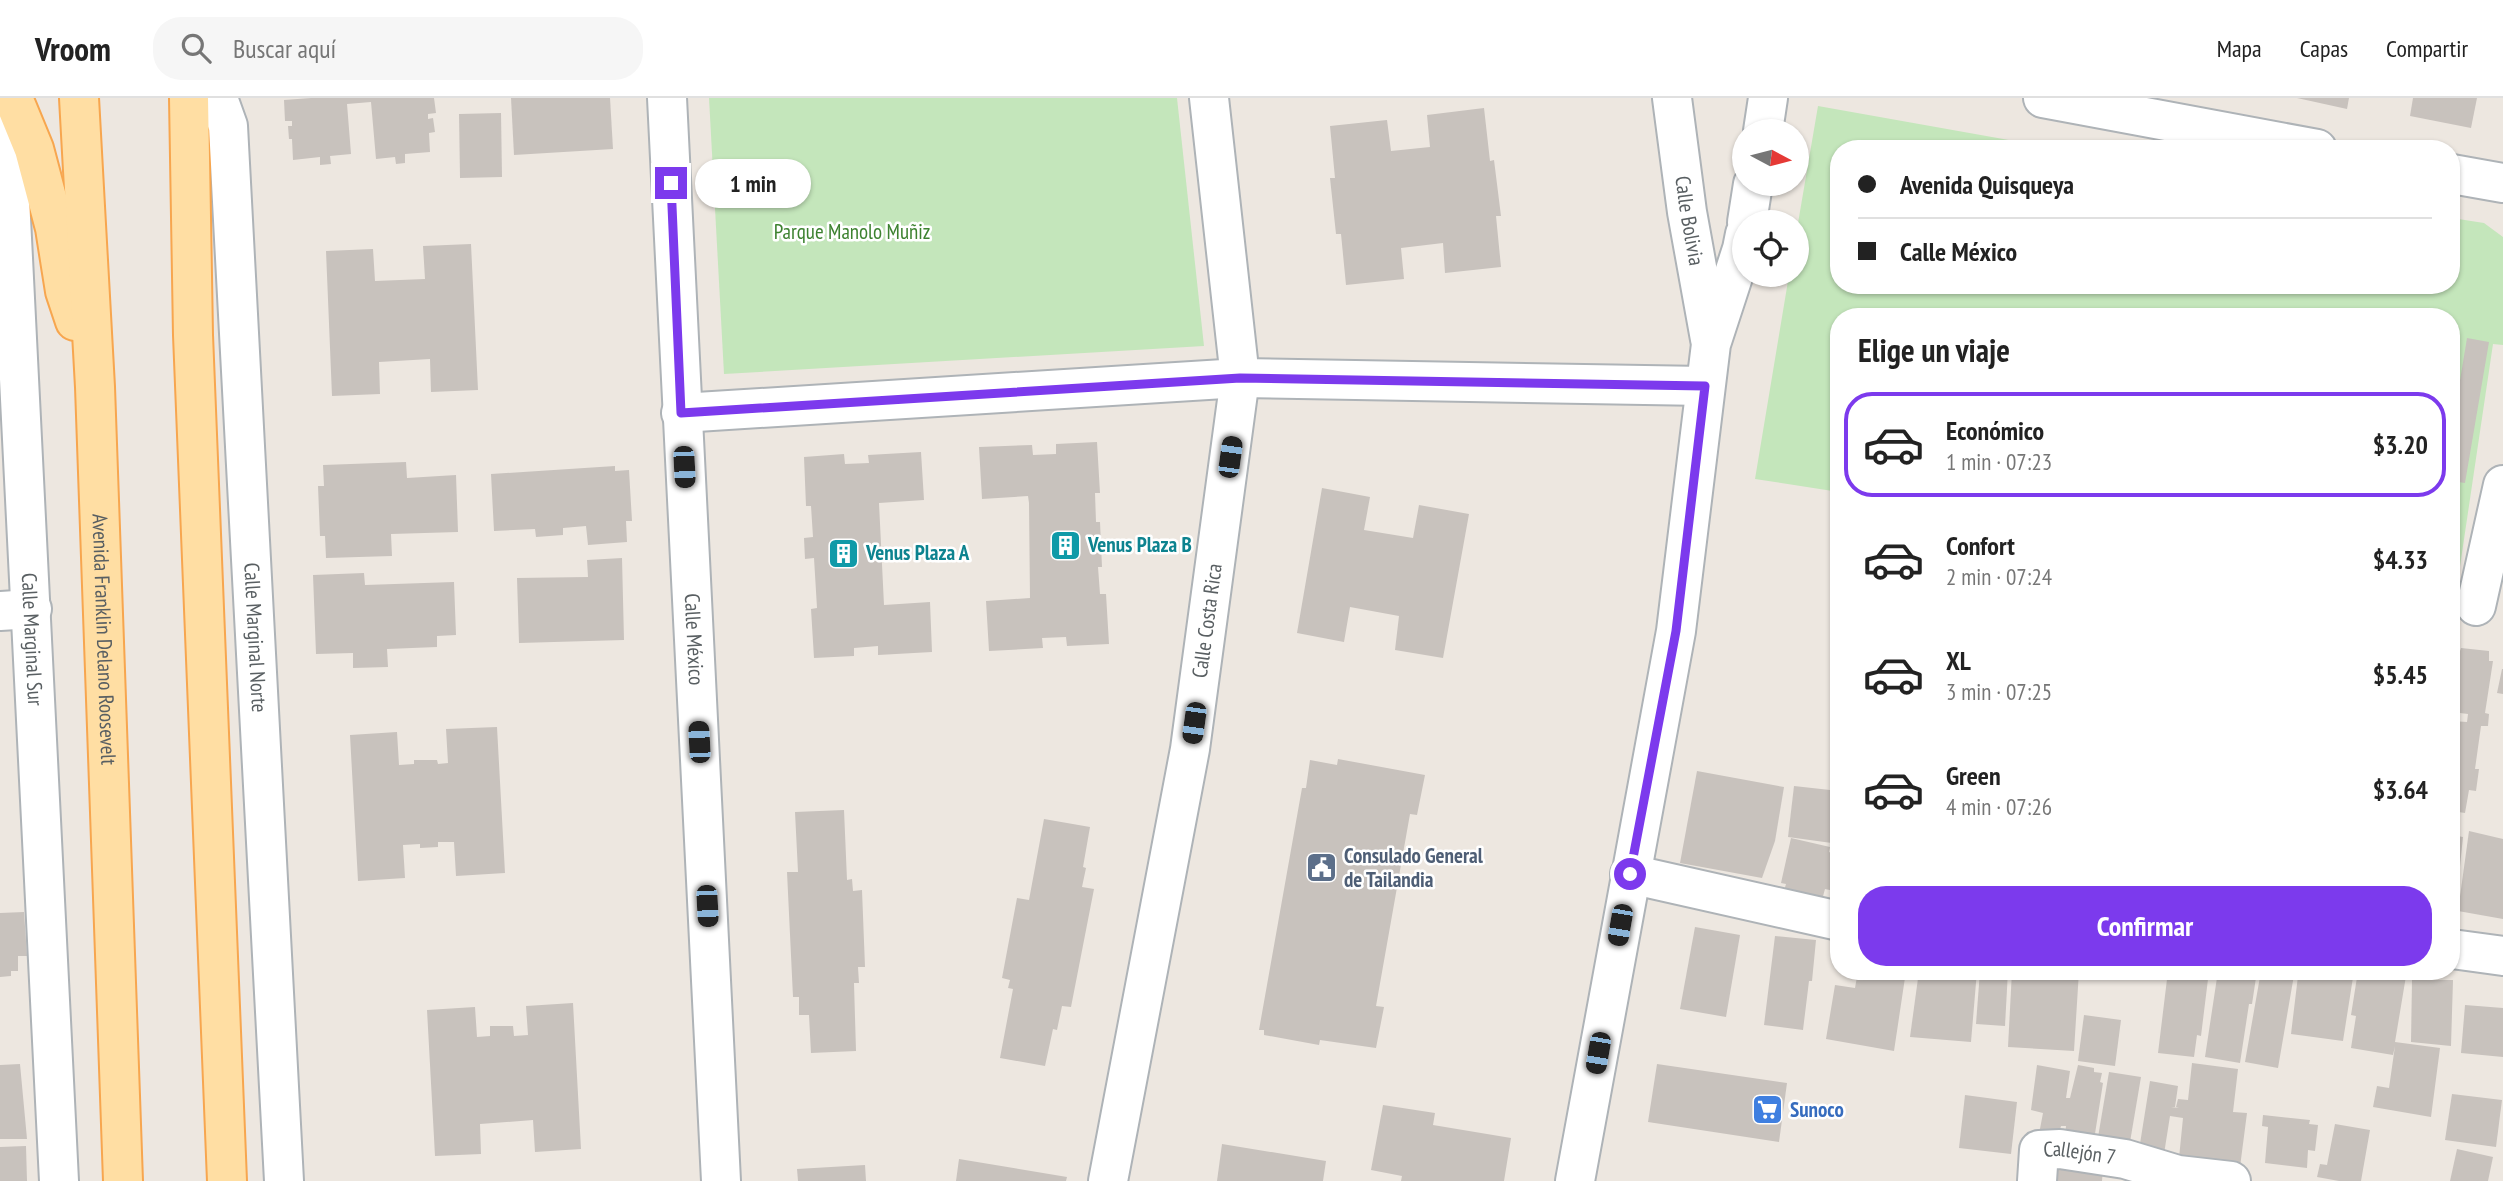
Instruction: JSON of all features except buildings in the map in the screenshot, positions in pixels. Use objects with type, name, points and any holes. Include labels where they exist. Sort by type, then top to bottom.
[{"type":"main road","points":[[13,98],[34,149],[55,228],[65,291],[95,387]]},
{"type":"main road","name":"Avenida Franklin Delano Roosevelt","points":[[79,98],[95,387],[123,1181]]},
{"type":"main road","points":[[189,98],[193,335],[228,1181]]},
{"type":"street","name":"Calle Marginal Sur","points":[[5,98],[16,610],[59,1181]]},
{"type":"street","name":"Calle Marginal Norte","points":[[218,98],[228,126],[230,152],[284,1181]]},
{"type":"street","name":"Calle México","points":[[667,98],[722,1181]]},
{"type":"street","name":"Calle Costa Rica","points":[[1108,1181],[1190,749],[1240,378],[1209,98]]},
{"type":"street","name":"Calle Bolivia","points":[[1672,98],[1687,212],[1712,344]]},
{"type":"street","points":[[1765,119],[1768,98]]},
{"type":"street","points":[[2043,98],[2269,140]]},
{"type":"street","points":[[2460,175],[2503,183]]},
{"type":"street","points":[[1575,1181],[1676,631],[1712,344],[1732,281]]},
{"type":"street","points":[[681,413],[1240,378],[1705,386]]},
{"type":"street","points":[[2476,606],[2503,485]]},
{"type":"street","points":[[1630,874],[1830,919]]},
{"type":"street","points":[[2460,950],[2503,956]]},
{"type":"street","name":"Callejón 7","points":[[2037,1181],[2039,1150],[2060,1149],[2125,1159],[2178,1175],[2231,1181]]},
{"type":"green space","name":"Parque Manolo Muñiz","points":[[709,98],[1177,98],[1204,346],[724,374]]},
{"type":"green space","points":[[1818,106],[2009,140],[1830,140],[1830,294],[2460,294],[2460,219],[2484,223],[2503,237],[2503,345],[2493,344],[2460,566],[2460,308],[1830,308],[1830,491],[1755,479],[1787,287],[1809,287],[1809,210],[1800,210],[1803,196],[1810,196],[1810,153]]},
{"type":"place","name":"Venus Plaza B","points":[[1065,545]]},
{"type":"place","name":"Venus Plaza A","points":[[843,553]]},
{"type":"place","name":"Consulado General de Tailandia","points":[[1321,868]]},
{"type":"place","name":"Sunoco","points":[[1767,1110]]},
{"type":"route","points":[[671,183],[681,413],[1240,378],[1705,386],[1676,631],[1630,874]]}]
